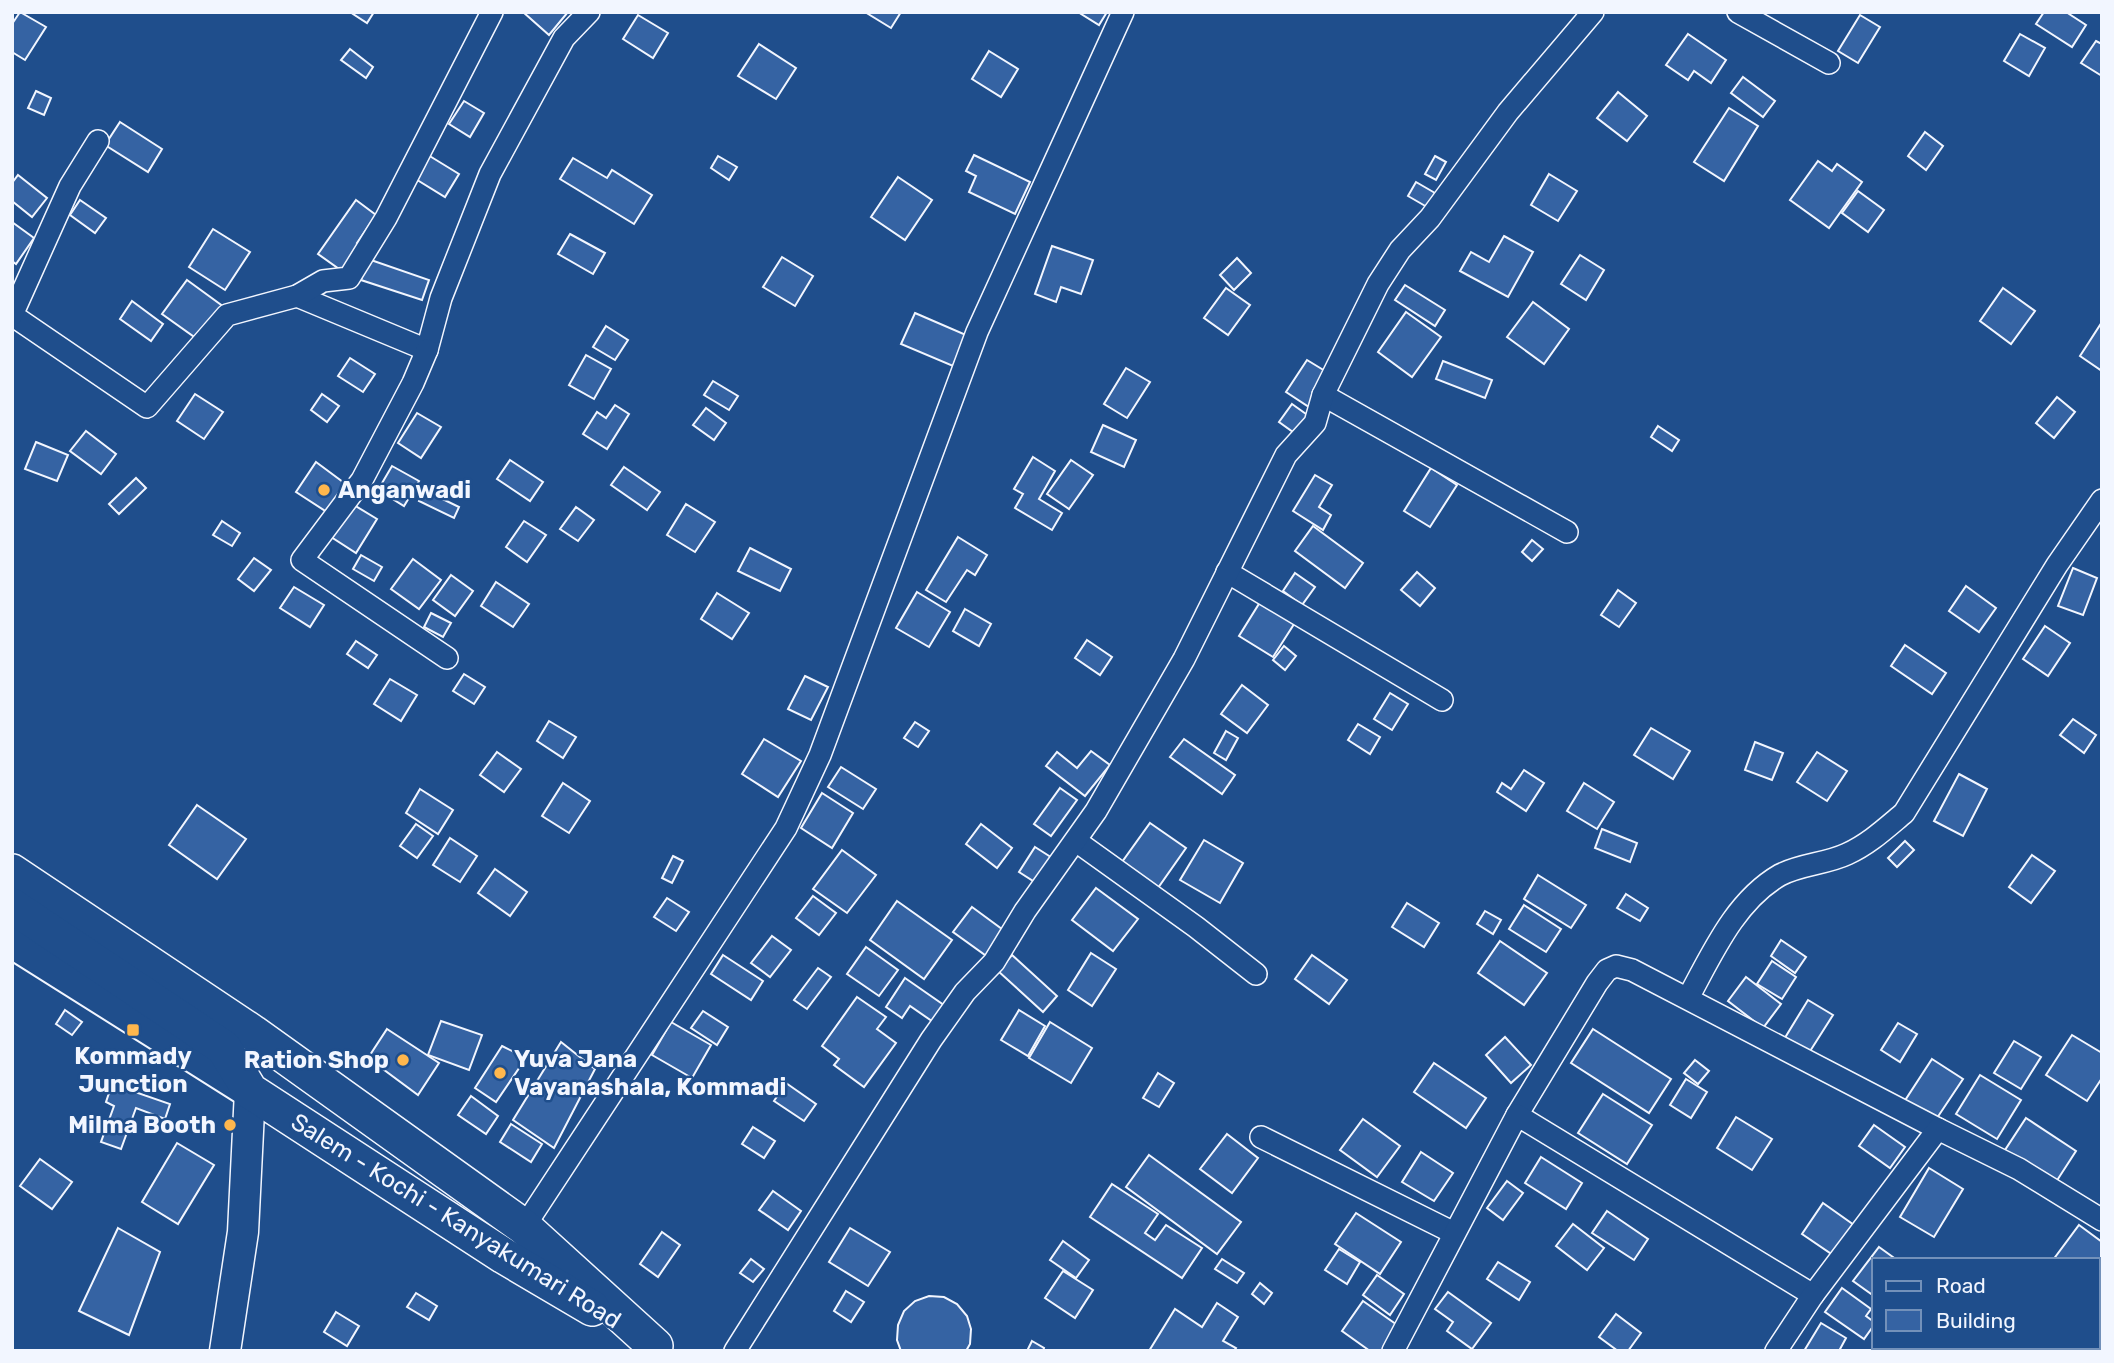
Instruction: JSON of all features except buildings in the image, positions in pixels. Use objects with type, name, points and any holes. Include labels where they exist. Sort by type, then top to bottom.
[{"type":"highway","points":[[12,872],[276,1049],[524,1227],[656,1349]]},
{"type":"highway","points":[[12,906],[224,1048],[250,1091],[276,1049]]},
{"type":"highway","name":"Salem - Kochi - Kanyakumari Road","points":[[250,1091],[504,1256],[656,1349]]},
{"type":"main road","points":[[12,941],[250,1091],[243,1232],[225,1351]]},
{"type":"street","points":[[98,141],[70,186],[12,315],[147,407],[226,315],[297,296],[323,281],[349,278],[386,218],[492,12]]},
{"type":"street","points":[[447,658],[302,560],[362,480],[413,383],[427,350],[441,298],[490,174],[564,38],[589,12]]},
{"type":"street","points":[[524,1227],[786,828],[820,755],[977,332],[1123,12]]},
{"type":"street","points":[[735,1351],[931,1040],[965,992],[994,962],[1025,911],[1076,841],[1184,659],[1286,455],[1315,423],[1323,395],[1378,284],[1400,250],[1430,218],[1508,113],[1593,12]]},
{"type":"street","points":[[1738,12],[1829,63]]},
{"type":"street","points":[[297,296],[427,350]]},
{"type":"street","points":[[1323,395],[1567,532]]},
{"type":"street","points":[[1688,998],[1726,928],[1759,890],[1782,874],[1847,855],[1879,835],[1904,813],[2057,565],[2102,500]]},
{"type":"street","points":[[1227,572],[1442,699]]},
{"type":"street","points":[[1076,841],[1196,927],[1256,974]]},
{"type":"street","points":[[1393,1351],[1517,1115],[1597,983],[1612,967],[1622,966],[1632,970],[1688,998],[2019,1169],[2102,1220]]},
{"type":"street","points":[[1517,1115],[1813,1295]]},
{"type":"street","points":[[1776,1351],[1813,1295],[1938,1129]]},
{"type":"street","points":[[1261,1137],[1454,1233]]},
{"type":"place","name":"Anganwadi","points":[[324,490]]},
{"type":"place","name":"Kommady Junction","points":[[133,1030]]},
{"type":"place","name":"Ration Shop","points":[[403,1060]]},
{"type":"place","name":"Yuva Jana Vayanashala, Kommadi","points":[[500,1073]]},
{"type":"place","name":"Milma Booth","points":[[230,1125]]}]
